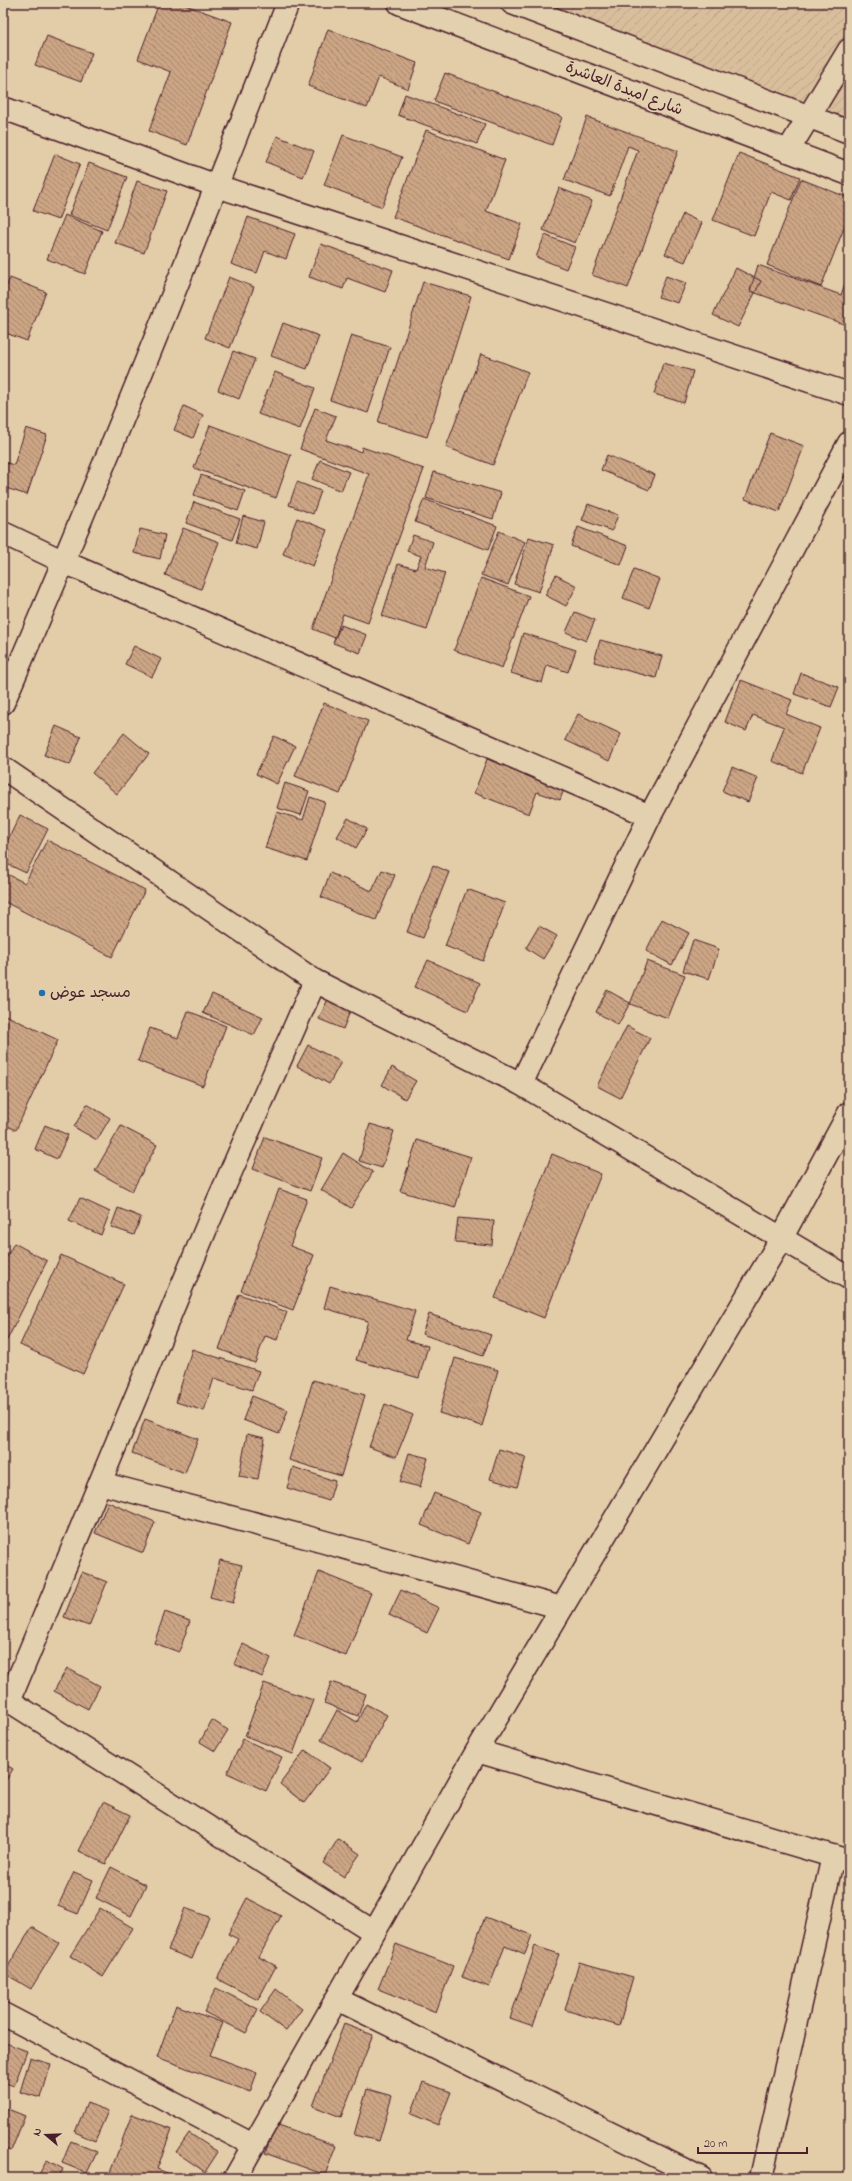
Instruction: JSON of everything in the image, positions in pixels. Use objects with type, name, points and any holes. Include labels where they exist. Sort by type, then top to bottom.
[{"type":"street","points":[[3,703],[64,562],[218,186],[288,3]]},
{"type":"street","name":"شارع امبدة العاشرة","points":[[399,3],[849,174]]},
{"type":"street","points":[[512,3],[849,132]]},
{"type":"street","points":[[788,151],[849,50]]},
{"type":"street","points":[[3,108],[218,186],[849,394]]},
{"type":"street","points":[[521,1084],[650,816],[849,443]]},
{"type":"street","points":[[3,533],[64,562],[650,816]]},
{"type":"street","points":[[3,768],[315,981],[521,1084],[849,1278]]},
{"type":"street","points":[[315,981],[210,1220],[100,1483],[6,1699],[374,1932]]},
{"type":"street","points":[[235,2178],[477,1751],[781,1239],[849,1113]]},
{"type":"street","points":[[100,1483],[310,1538],[562,1608]]},
{"type":"street","points":[[477,1751],[841,1858],[761,2178]]},
{"type":"street","points":[[336,1999],[701,2178]]},
{"type":"street","points":[[3,2014],[253,2145]]},
{"type":"shaded area","points":[[538,3],[849,3],[849,120]]},
{"type":"building","points":[[159,3],[180,3],[232,22],[187,145],[149,131],[171,72],[138,59]]},
{"type":"building","points":[[328,29],[417,63],[408,89],[379,77],[367,108],[308,86]]},
{"type":"building","points":[[47,36],[92,53],[81,82],[35,65]]},
{"type":"building","points":[[445,73],[562,117],[552,145],[434,101]]},
{"type":"building","points":[[405,94],[485,124],[477,144],[398,115]]},
{"type":"building","points":[[587,117],[678,151],[628,288],[592,275],[638,150],[628,146],[610,196],[564,180]]},
{"type":"building","points":[[426,130],[505,160],[486,211],[522,224],[509,259],[393,217]]},
{"type":"building","points":[[343,135],[402,157],[382,207],[324,185]]},
{"type":"building","points":[[277,136],[314,151],[303,177],[266,162]]},
{"type":"building","points":[[739,153],[800,177],[791,200],[771,192],[754,236],[713,220]]},
{"type":"building","points":[[55,154],[80,164],[58,220],[33,211]]},
{"type":"building","points":[[89,163],[127,177],[107,230],[69,215]]},
{"type":"building","points":[[801,179],[849,198],[849,215],[821,287],[767,265]]},
{"type":"building","points":[[137,181],[167,191],[144,253],[115,243]]},
{"type":"building","points":[[559,188],[592,201],[575,243],[543,230]]},
{"type":"building","points":[[683,214],[702,223],[685,262],[665,254]]},
{"type":"building","points":[[65,215],[102,231],[85,274],[47,259]]},
{"type":"building","points":[[248,217],[295,234],[286,259],[265,251],[257,273],[231,264]]},
{"type":"building","points":[[545,235],[575,247],[566,269],[536,257]]},
{"type":"building","points":[[321,244],[393,270],[385,292],[347,278],[343,289],[309,277]]},
{"type":"building","points":[[758,265],[841,295],[849,272],[849,326],[750,291]]},
{"type":"building","points":[[736,268],[761,281],[738,327],[713,315]]},
{"type":"building","points":[[666,276],[686,283],[678,303],[658,297]]},
{"type":"building","points":[[229,277],[254,287],[230,348],[205,338]]},
{"type":"building","points":[[10,278],[46,292],[27,341],[3,332],[3,295]]},
{"type":"building","points":[[423,282],[471,296],[427,437],[378,422]]},
{"type":"building","points":[[283,323],[319,336],[307,369],[271,356]]},
{"type":"building","points":[[351,335],[390,347],[368,413],[330,400]]},
{"type":"building","points":[[233,351],[255,359],[239,399],[218,390]]},
{"type":"building","points":[[481,354],[528,372],[493,465],[446,447]]},
{"type":"building","points":[[663,363],[693,371],[684,403],[654,394]]},
{"type":"building","points":[[275,372],[315,388],[300,429],[258,414]]},
{"type":"building","points":[[184,406],[203,415],[193,438],[174,430]]},
{"type":"building","points":[[315,408],[336,416],[326,440],[361,452],[362,447],[424,469],[368,623],[343,614],[335,638],[313,629],[369,474],[300,449]]},
{"type":"building","points":[[210,425],[291,455],[276,498],[194,468]]},
{"type":"building","points":[[26,428],[47,435],[27,495],[3,487],[3,462],[14,465]]},
{"type":"building","points":[[770,433],[804,446],[779,512],[745,499]]},
{"type":"building","points":[[607,455],[655,475],[649,490],[601,470]]},
{"type":"building","points":[[320,460],[349,472],[341,491],[312,479]]},
{"type":"building","points":[[434,472],[501,493],[493,519],[426,498]]},
{"type":"building","points":[[201,475],[245,491],[238,511],[194,495]]},
{"type":"building","points":[[297,482],[321,491],[313,514],[289,505]]},
{"type":"building","points":[[424,499],[497,526],[488,550],[415,522]]},
{"type":"building","points":[[194,502],[240,519],[232,540],[186,523]]},
{"type":"building","points":[[588,504],[618,515],[612,531],[582,520]]},
{"type":"building","points":[[243,516],[264,522],[257,549],[236,543]]},
{"type":"building","points":[[297,518],[327,530],[313,566],[283,554]]},
{"type":"building","points":[[578,527],[628,546],[621,565],[571,546]]},
{"type":"building","points":[[183,528],[219,542],[201,589],[165,575]]},
{"type":"building","points":[[140,529],[165,535],[160,559],[134,553]]},
{"type":"building","points":[[499,531],[525,542],[508,585],[481,575]]},
{"type":"building","points":[[413,535],[433,542],[425,567],[445,573],[427,630],[382,616],[398,564],[416,569],[421,556],[407,551]]},
{"type":"building","points":[[529,537],[554,545],[539,592],[514,584]]},
{"type":"building","points":[[634,569],[660,579],[649,608],[623,598]]},
{"type":"building","points":[[556,575],[577,586],[566,606],[545,595]]},
{"type":"building","points":[[481,578],[529,596],[502,668],[454,650]]},
{"type":"building","points":[[575,612],[595,620],[586,641],[566,632]]},
{"type":"building","points":[[341,625],[367,635],[360,653],[333,643]]},
{"type":"building","points":[[523,633],[576,650],[568,672],[547,665],[542,683],[511,673]]},
{"type":"building","points":[[600,640],[662,656],[656,678],[594,662]]},
{"type":"building","points":[[134,646],[161,659],[152,677],[125,664]]},
{"type":"building","points":[[801,673],[839,687],[831,707],[794,694]]},
{"type":"building","points":[[741,680],[792,700],[786,714],[820,728],[802,773],[772,761],[784,727],[753,715],[746,731],[725,722]]},
{"type":"building","points":[[324,703],[368,721],[340,794],[295,776]]},
{"type":"building","points":[[578,714],[621,734],[609,761],[565,740]]},
{"type":"building","points":[[56,726],[81,737],[70,765],[44,755]]},
{"type":"building","points":[[124,733],[149,754],[117,794],[92,773]]},
{"type":"building","points":[[274,736],[295,746],[277,784],[256,774]]},
{"type":"building","points":[[487,759],[564,789],[560,800],[537,792],[529,814],[474,793]]},
{"type":"building","points":[[732,767],[758,778],[748,802],[722,791]]},
{"type":"building","points":[[285,783],[309,791],[301,815],[277,808]]},
{"type":"building","points":[[310,797],[325,802],[307,861],[265,848],[277,812],[303,820]]},
{"type":"building","points":[[20,815],[48,829],[26,873],[3,862],[3,850]]},
{"type":"building","points":[[348,818],[367,829],[356,848],[337,837]]},
{"type":"building","points":[[47,840],[145,890],[112,957],[3,901],[3,872],[25,883]]},
{"type":"building","points":[[433,865],[449,872],[423,938],[407,932]]},
{"type":"building","points":[[382,870],[395,875],[376,920],[321,897],[330,873],[372,891]]},
{"type":"building","points":[[467,889],[505,903],[483,961],[445,946]]},
{"type":"building","points":[[662,919],[689,933],[672,965],[646,951]]},
{"type":"building","points":[[539,926],[557,936],[543,959],[526,948]]},
{"type":"building","points":[[693,940],[719,949],[709,979],[683,971]]},
{"type":"building","points":[[428,960],[480,983],[468,1011],[415,987]]},
{"type":"building","points":[[647,961],[685,975],[668,1018],[630,1004]]},
{"type":"building","points":[[607,990],[630,1003],[618,1025],[596,1012]]},
{"type":"building","points":[[212,994],[263,1017],[254,1035],[203,1013]]},
{"type":"building","points":[[328,999],[351,1009],[343,1029],[319,1019]]},
{"type":"building","points":[[188,1011],[226,1026],[203,1086],[138,1061],[150,1028],[178,1038]]},
{"type":"building","points":[[3,1014],[58,1040],[16,1130],[3,1124]]},
{"type":"building","points":[[627,1026],[650,1038],[620,1098],[597,1086]]},
{"type":"building","points":[[308,1045],[341,1062],[329,1084],[297,1066]]},
{"type":"building","points":[[392,1067],[416,1081],[405,1099],[382,1085]]},
{"type":"building","points":[[87,1104],[110,1118],[97,1140],[74,1127]]},
{"type":"building","points":[[370,1124],[394,1131],[382,1168],[359,1161]]},
{"type":"building","points":[[45,1125],[68,1135],[57,1159],[35,1149]]},
{"type":"building","points":[[121,1126],[157,1145],[132,1191],[95,1171]]},
{"type":"building","points":[[265,1137],[322,1158],[310,1191],[253,1169]]},
{"type":"building","points":[[417,1140],[471,1157],[455,1208],[400,1191]]},
{"type":"building","points":[[343,1153],[373,1172],[351,1208],[321,1190]]},
{"type":"building","points":[[552,1154],[601,1174],[544,1318],[495,1298]]},
{"type":"building","points":[[279,1189],[307,1199],[290,1246],[314,1255],[293,1310],[241,1291]]},
{"type":"building","points":[[80,1198],[110,1212],[101,1235],[69,1221]]},
{"type":"building","points":[[118,1208],[141,1217],[134,1235],[111,1227]]},
{"type":"building","points":[[458,1218],[494,1221],[492,1245],[455,1242]]},
{"type":"building","points":[[14,1243],[47,1261],[7,1340],[3,1338],[3,1264]]},
{"type":"building","points":[[61,1255],[124,1284],[83,1374],[20,1345]]},
{"type":"building","points":[[330,1286],[415,1311],[406,1340],[428,1346],[419,1378],[356,1360],[368,1321],[324,1308]]},
{"type":"building","points":[[239,1294],[287,1312],[277,1340],[265,1336],[255,1363],[219,1349]]},
{"type":"building","points":[[429,1314],[491,1335],[483,1356],[422,1334]]},
{"type":"building","points":[[192,1349],[259,1371],[252,1390],[214,1378],[204,1411],[176,1402]]},
{"type":"building","points":[[455,1358],[498,1370],[482,1426],[439,1413]]},
{"type":"building","points":[[313,1380],[365,1395],[341,1476],[289,1460]]},
{"type":"building","points":[[252,1396],[288,1410],[279,1434],[243,1420]]},
{"type":"building","points":[[385,1404],[413,1415],[396,1457],[369,1447]]},
{"type":"building","points":[[145,1419],[198,1439],[185,1473],[132,1453]]},
{"type":"building","points":[[247,1434],[265,1438],[258,1479],[239,1476]]},
{"type":"building","points":[[499,1449],[526,1457],[517,1487],[490,1479]]},
{"type":"building","points":[[409,1453],[428,1458],[420,1487],[400,1482]]},
{"type":"building","points":[[293,1467],[335,1481],[329,1501],[287,1488]]},
{"type":"building","points":[[434,1493],[481,1512],[468,1544],[421,1525]]},
{"type":"building","points":[[108,1502],[155,1522],[143,1553],[95,1533]]},
{"type":"building","points":[[220,1560],[242,1565],[233,1603],[210,1597]]},
{"type":"building","points":[[82,1572],[107,1582],[89,1626],[64,1617]]},
{"type":"building","points":[[319,1572],[371,1593],[346,1656],[294,1635]]},
{"type":"building","points":[[401,1590],[439,1608],[427,1633],[389,1615]]},
{"type":"building","points":[[165,1612],[190,1621],[179,1652],[154,1643]]},
{"type":"building","points":[[243,1644],[271,1658],[262,1677],[234,1664]]},
{"type":"building","points":[[67,1668],[100,1686],[88,1709],[54,1691]]},
{"type":"building","points":[[331,1682],[366,1694],[358,1716],[324,1703]]},
{"type":"building","points":[[264,1683],[313,1700],[293,1754],[245,1736]]},
{"type":"building","points":[[366,1704],[387,1715],[362,1762],[321,1740],[337,1710],[357,1722]]},
{"type":"building","points":[[212,1720],[228,1730],[215,1751],[200,1742]]},
{"type":"building","points":[[243,1739],[282,1757],[266,1791],[227,1773]]},
{"type":"building","points":[[305,1750],[330,1768],[304,1803],[280,1784]]},
{"type":"building","points":[[3,1763],[13,1769],[3,1785]]},
{"type":"building","points":[[103,1802],[130,1815],[106,1864],[79,1851]]},
{"type":"building","points":[[338,1839],[360,1854],[344,1877],[323,1863]]},
{"type":"building","points":[[111,1867],[146,1885],[131,1916],[96,1898]]},
{"type":"building","points":[[74,1872],[93,1880],[78,1914],[58,1906]]},
{"type":"building","points":[[247,1898],[281,1916],[259,1957],[276,1966],[258,2000],[217,1979],[238,1939],[228,1934]]},
{"type":"building","points":[[100,1908],[133,1928],[103,1977],[70,1956]]},
{"type":"building","points":[[185,1908],[209,1917],[192,1959],[168,1950]]},
{"type":"building","points":[[485,1917],[532,1935],[525,1954],[505,1946],[489,1987],[462,1977]]},
{"type":"building","points":[[32,1927],[59,1943],[31,1989],[4,1973]]},
{"type":"building","points":[[396,1944],[453,1966],[436,2012],[378,1989]]},
{"type":"building","points":[[535,1946],[559,1954],[533,2026],[510,2018]]},
{"type":"building","points":[[579,1962],[633,1977],[619,2026],[565,2010]]},
{"type":"building","points":[[216,1988],[258,2009],[246,2033],[204,2012]]},
{"type":"building","points":[[276,1989],[302,2009],[286,2031],[260,2012]]},
{"type":"building","points":[[176,2005],[223,2023],[210,2055],[257,2073],[250,2092],[157,2057]]},
{"type":"building","points":[[344,2024],[373,2035],[341,2117],[313,2106]]},
{"type":"building","points":[[3,2042],[27,2051],[14,2086],[3,2082]]},
{"type":"building","points":[[30,2058],[51,2064],[41,2098],[20,2092]]},
{"type":"building","points":[[423,2082],[451,2092],[438,2125],[411,2114]]},
{"type":"building","points":[[367,2089],[392,2096],[379,2141],[354,2135]]},
{"type":"building","points":[[87,2103],[108,2111],[95,2141],[75,2132]]},
{"type":"building","points":[[3,2107],[25,2116],[11,2151],[3,2148]]},
{"type":"building","points":[[132,2114],[172,2129],[157,2169],[180,2178],[108,2178]]},
{"type":"building","points":[[276,2124],[336,2146],[325,2175],[265,2153]]},
{"type":"building","points":[[189,2133],[218,2152],[205,2172],[176,2152]]},
{"type":"building","points":[[71,2141],[97,2152],[87,2173],[62,2163]]},
{"type":"building","points":[[3,2151],[6,2153],[3,2161]]},
{"type":"building","points":[[47,2160],[63,2169],[58,2178],[37,2178]]},
{"type":"place","name":"مسجد عوض","points":[[42,993]]}]
